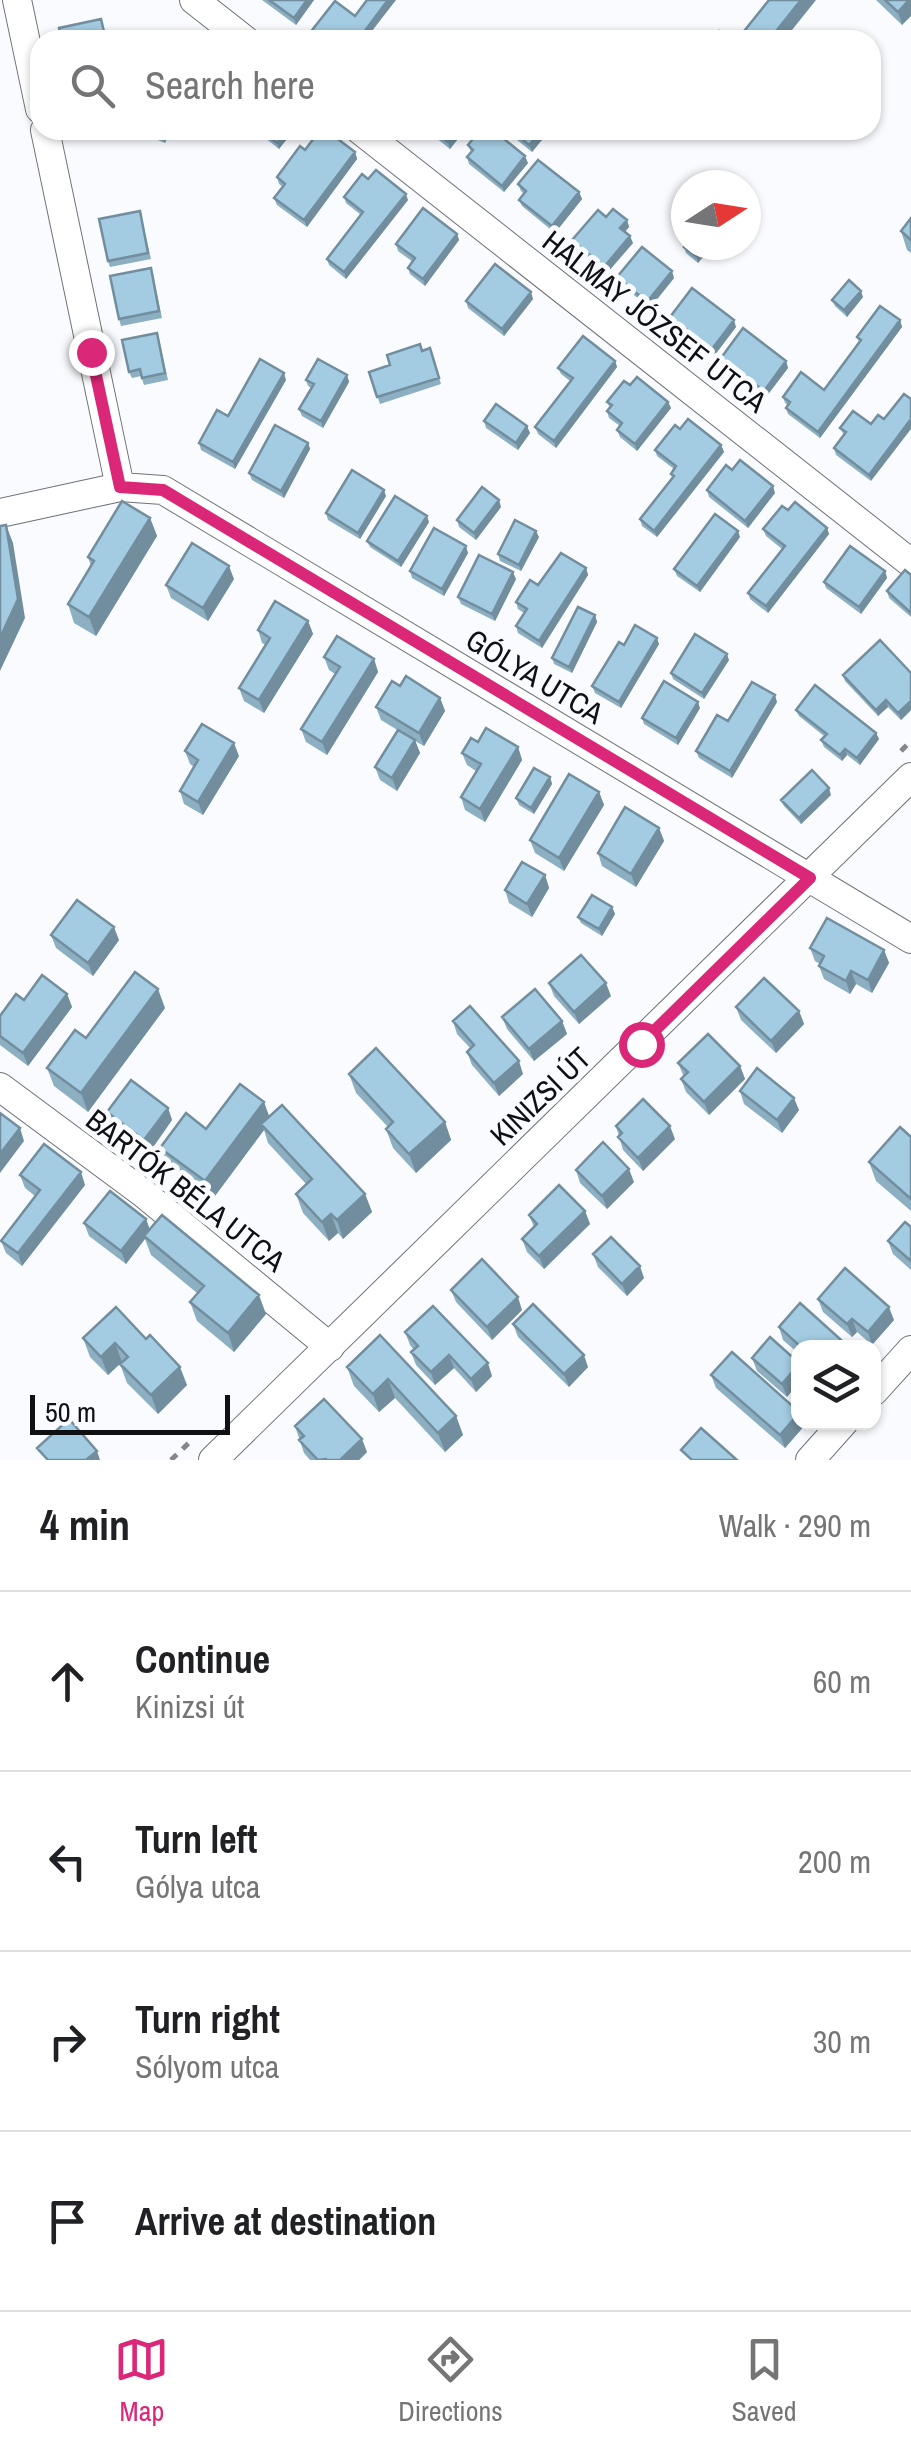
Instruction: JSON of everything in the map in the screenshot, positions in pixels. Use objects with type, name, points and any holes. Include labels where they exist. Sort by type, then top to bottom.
[{"type":"street","points":[[17,0],[30,61]]},
{"type":"street","points":[[194,0],[232,30]]},
{"type":"street","points":[[46,140],[120,487]]},
{"type":"street","name":"HALMAY JÓZSEF UTCA","points":[[373,140],[911,563]]},
{"type":"street","name":"GÓLYA UTCA","points":[[0,513],[120,487],[163,490],[911,939]]},
{"type":"street","name":"KINIZSI ÚT","points":[[213,1460],[911,777]]},
{"type":"street","name":"BARTÓK BÉLA UTCA","points":[[0,1088],[143,1193],[330,1347]]},
{"type":"street","points":[[881,1383],[911,1350]]},
{"type":"street","points":[[810,1460],[837,1430]]},
{"type":"building","points":[[269,0],[307,0],[294,18]]},
{"type":"building","points":[[367,0],[388,0],[366,30],[312,30],[335,1],[355,16]]},
{"type":"building","points":[[769,0],[801,0],[777,30],[745,30]]},
{"type":"building","points":[[885,0],[909,0],[898,12]]},
{"type":"building","points":[[101,19],[104,30],[60,30]]},
{"type":"building","points":[[312,140],[339,140],[355,152],[304,220],[274,198],[285,184],[277,177],[300,146],[305,150]]},
{"type":"building","points":[[472,140],[505,140],[525,156],[502,186],[467,157],[473,150],[468,145]]},
{"type":"building","points":[[538,160],[579,192],[552,226],[519,200],[526,191],[518,184]]},
{"type":"building","points":[[376,170],[406,194],[344,272],[327,259],[363,212],[344,197],[362,174],[368,179]]},
{"type":"building","points":[[423,208],[457,234],[423,279],[408,268],[415,258],[396,244]]},
{"type":"building","points":[[613,209],[627,220],[620,228],[630,236],[604,267],[572,240],[598,210],[606,217]]},
{"type":"building","points":[[140,211],[148,253],[108,261],[99,219]]},
{"type":"building","points":[[911,218],[911,240],[901,231]]},
{"type":"building","points":[[642,247],[672,271],[647,302],[617,277]]},
{"type":"building","points":[[495,264],[531,292],[502,329],[466,301]]},
{"type":"building","points":[[151,268],[159,311],[119,319],[110,276]]},
{"type":"building","points":[[849,280],[861,291],[844,310],[832,300]]},
{"type":"building","points":[[692,288],[734,320],[712,349],[670,317]]},
{"type":"building","points":[[880,306],[900,320],[818,432],[786,408],[790,402],[783,397],[801,372],[824,390],[861,340],[857,337]]},
{"type":"building","points":[[743,328],[786,361],[764,391],[721,358]]},
{"type":"building","points":[[157,333],[165,373],[142,378],[140,369],[129,372],[122,340]]},
{"type":"building","points":[[583,336],[615,361],[554,441],[535,427],[573,378],[558,368]]},
{"type":"building","points":[[420,344],[422,351],[430,348],[439,378],[377,397],[369,372],[390,365],[387,355]]},
{"type":"building","points":[[260,359],[284,373],[233,462],[199,443],[217,410],[228,416]]},
{"type":"building","points":[[318,359],[347,375],[321,421],[299,409],[314,384],[306,380]]},
{"type":"building","points":[[637,377],[668,402],[635,444],[617,430],[622,423],[607,411],[612,405],[607,402],[624,381],[630,385]]},
{"type":"building","points":[[904,394],[911,399],[911,419],[869,475],[834,448],[846,432],[840,428],[853,411],[871,424],[878,415],[884,419]]},
{"type":"building","points":[[496,404],[527,426],[516,443],[484,421]]},
{"type":"building","points":[[688,419],[721,445],[654,531],[640,519],[674,476],[671,474],[676,466],[655,450],[675,425],[680,429]]},
{"type":"building","points":[[275,425],[308,443],[281,491],[249,473]]},
{"type":"building","points":[[740,460],[773,486],[745,521],[707,490],[726,465],[732,470]]},
{"type":"building","points":[[352,470],[384,490],[358,533],[326,513]]},
{"type":"building","points":[[482,487],[499,500],[474,533],[457,520]]},
{"type":"building","points":[[395,496],[427,516],[398,561],[367,541]]},
{"type":"building","points":[[122,501],[150,518],[89,617],[68,604],[94,561],[88,557]]},
{"type":"building","points":[[795,502],[827,528],[766,606],[748,593],[785,546],[763,529],[782,506],[788,510]]},
{"type":"building","points":[[715,514],[738,531],[697,586],[674,569]]},
{"type":"building","points":[[515,520],[536,531],[519,565],[498,554]]},
{"type":"building","points":[[6,525],[18,599],[0,638],[0,526]]},
{"type":"building","points":[[434,528],[466,546],[442,589],[410,571]]},
{"type":"building","points":[[192,543],[229,566],[203,608],[166,585]]},
{"type":"building","points":[[850,546],[885,571],[859,607],[824,582]]},
{"type":"building","points":[[561,553],[586,568],[539,641],[516,626],[527,609],[516,602],[530,580],[538,585]]},
{"type":"building","points":[[479,555],[513,572],[492,614],[458,597]]},
{"type":"building","points":[[905,570],[911,575],[911,613],[887,591]]},
{"type":"building","points":[[275,601],[308,621],[259,700],[239,688],[270,638],[258,630]]},
{"type":"building","points":[[578,607],[595,615],[569,667],[552,658]]},
{"type":"building","points":[[635,625],[657,638],[619,702],[592,686],[619,642],[624,645]]},
{"type":"building","points":[[695,634],[727,654],[702,693],[671,673]]},
{"type":"building","points":[[337,636],[374,659],[322,742],[301,729],[340,667],[324,657]]},
{"type":"building","points":[[880,640],[911,673],[911,701],[898,713],[886,700],[876,710],[843,675]]},
{"type":"building","points":[[406,676],[440,698],[419,733],[376,707],[392,681],[400,686]]},
{"type":"building","points":[[664,681],[698,702],[676,738],[642,718]]},
{"type":"building","points":[[752,682],[775,695],[730,771],[696,751],[717,715],[728,721]]},
{"type":"building","points":[[815,685],[876,733],[857,758],[845,749],[840,755],[821,740],[827,734],[796,710]]},
{"type":"building","points":[[202,724],[234,743],[198,802],[180,791],[198,760],[185,751]]},
{"type":"building","points":[[486,728],[518,747],[480,809],[461,797],[481,764],[462,753],[471,738],[478,742]]},
{"type":"building","points":[[398,730],[415,740],[392,778],[375,767]]},
{"type":"building","points":[[534,768],[550,777],[531,808],[516,798]]},
{"type":"building","points":[[812,770],[829,788],[799,818],[781,800]]},
{"type":"building","points":[[569,774],[599,792],[559,858],[530,840]]},
{"type":"building","points":[[625,807],[659,828],[631,874],[598,853]]},
{"type":"building","points":[[522,862],[545,875],[527,904],[505,890]]},
{"type":"building","points":[[592,895],[612,907],[599,929],[578,917]]},
{"type":"building","points":[[77,900],[114,927],[88,963],[51,935]]},
{"type":"building","points":[[827,918],[884,950],[868,980],[851,971],[846,981],[819,966],[824,956],[810,948]]},
{"type":"building","points":[[581,955],[606,983],[574,1012],[549,983]]},
{"type":"building","points":[[135,972],[158,989],[81,1093],[47,1068],[75,1030],[86,1038]]},
{"type":"building","points":[[42,975],[67,994],[23,1053],[0,1036],[0,1016],[16,994],[24,1000]]},
{"type":"building","points":[[764,978],[799,1011],[771,1041],[736,1007]]},
{"type":"building","points":[[535,989],[562,1021],[529,1049],[502,1017]]},
{"type":"building","points":[[470,1006],[519,1061],[494,1083],[467,1052],[474,1045],[453,1021]]},
{"type":"building","points":[[708,1034],[740,1066],[704,1102],[681,1079],[688,1072],[678,1063]]},
{"type":"building","points":[[376,1048],[445,1122],[409,1154],[386,1129],[393,1122],[349,1074]]},
{"type":"building","points":[[757,1068],[794,1098],[777,1120],[740,1091]]},
{"type":"building","points":[[131,1080],[168,1108],[144,1140],[107,1112]]},
{"type":"building","points":[[240,1084],[264,1102],[205,1181],[160,1148],[186,1113],[206,1129]]},
{"type":"building","points":[[643,1099],[670,1126],[638,1158],[618,1137],[622,1133],[616,1126]]},
{"type":"building","points":[[282,1105],[365,1194],[337,1220],[331,1214],[322,1222],[296,1194],[312,1179],[261,1124]]},
{"type":"building","points":[[0,1113],[20,1128],[0,1154]]},
{"type":"building","points":[[900,1127],[911,1137],[911,1199],[869,1162]]},
{"type":"building","points":[[603,1142],[629,1169],[602,1196],[576,1170]]},
{"type":"building","points":[[44,1144],[81,1172],[18,1253],[1,1241],[40,1190],[20,1175]]},
{"type":"building","points":[[559,1185],[585,1211],[539,1256],[522,1239],[537,1224],[529,1215]]},
{"type":"building","points":[[110,1191],[146,1219],[121,1251],[84,1223]]},
{"type":"building","points":[[162,1215],[259,1295],[228,1333],[190,1302],[204,1286],[144,1236]]},
{"type":"building","points":[[905,1222],[911,1227],[911,1261],[888,1241]]},
{"type":"building","points":[[611,1237],[640,1266],[622,1284],[593,1254]]},
{"type":"building","points":[[482,1259],[518,1297],[487,1327],[451,1290]]},
{"type":"building","points":[[845,1268],[889,1307],[868,1332],[852,1319],[847,1324],[818,1299]]},
{"type":"building","points":[[800,1303],[841,1340],[793,1340],[779,1327]]},
{"type":"building","points":[[533,1304],[584,1355],[564,1374],[513,1324]]},
{"type":"building","points":[[433,1306],[488,1363],[471,1379],[449,1355],[431,1372],[411,1352],[418,1346],[405,1332]]},
{"type":"building","points":[[116,1307],[180,1367],[151,1395],[120,1364],[128,1357],[115,1343],[101,1357],[83,1338]]},
{"type":"building","points":[[380,1335],[456,1416],[438,1433],[388,1379],[373,1394],[347,1367]]},
{"type":"building","points":[[770,1337],[791,1356],[791,1373],[782,1384],[752,1358]]},
{"type":"building","points":[[732,1352],[791,1405],[791,1422],[780,1435],[711,1375]]},
{"type":"building","points":[[324,1399],[362,1439],[340,1460],[318,1460],[299,1440],[304,1436],[295,1426]]},
{"type":"building","points":[[69,1419],[97,1451],[86,1460],[48,1460],[37,1448]]},
{"type":"building","points":[[701,1428],[737,1460],[692,1460],[681,1450]]},
{"type":"route","points":[[91,352],[120,487],[163,490],[810,878],[641,1044]]}]
